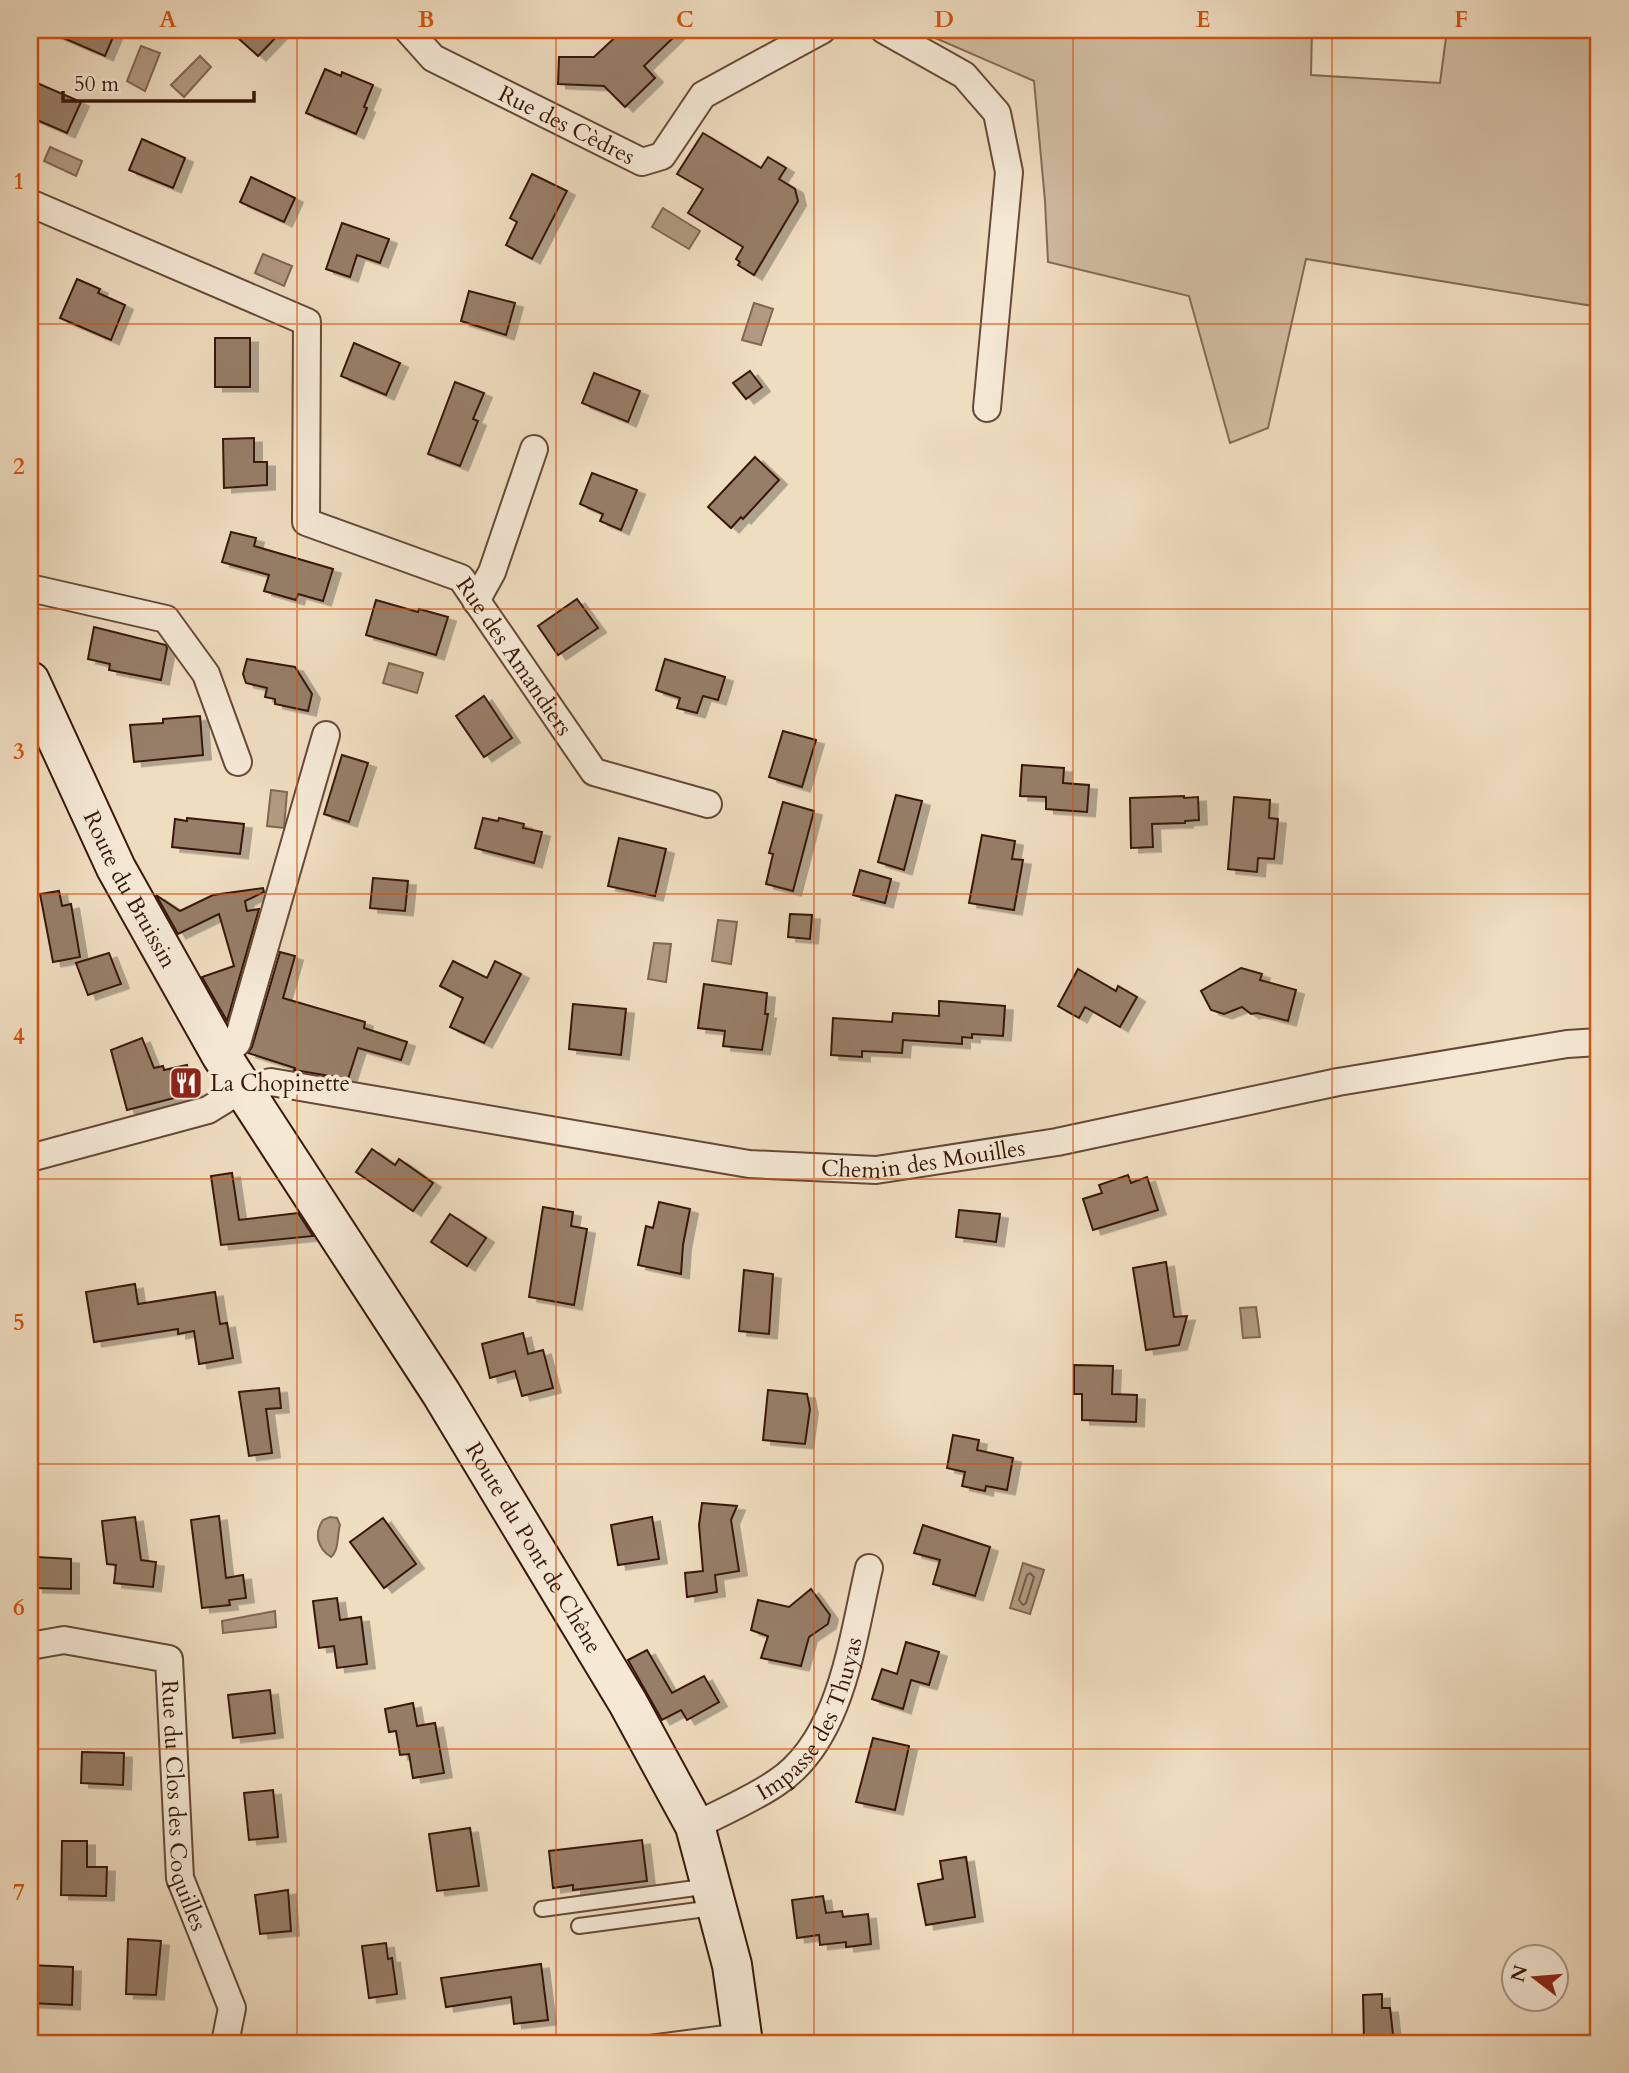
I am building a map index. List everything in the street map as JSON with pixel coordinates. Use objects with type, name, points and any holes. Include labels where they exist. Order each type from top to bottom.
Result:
[{"type":"street","name":"Rue des Cèdres","points":[[408,30],[432,58],[642,162],[662,156],[703,95],[822,30]]},
{"type":"street","points":[[884,30],[964,75],[997,113],[1009,172],[987,408]]},
{"type":"street","name":"Rue des Amandiers","points":[[30,203],[307,322],[306,522],[461,578],[594,772],[708,804]]},
{"type":"street","points":[[476,601],[492,572],[534,449]]},
{"type":"street","points":[[30,588],[166,619],[206,674],[238,762]]},
{"type":"street","name":"Route du Bruissin","points":[[30,681],[116,868],[242,1089]]},
{"type":"street","points":[[221,1055],[237,1043],[326,735]]},
{"type":"street","name":"Chemin des Mouilles","points":[[242,1089],[271,1082],[748,1164],[876,1170],[1057,1142],[1338,1082],[1567,1044],[1599,1042]]},
{"type":"street","points":[[30,1158],[208,1110],[242,1089]]},
{"type":"street","name":"Route du Pont de Chêne","points":[[242,1089],[441,1394],[628,1703],[695,1826],[732,1965],[742,2037]]},
{"type":"street","name":"Impasse des Thuyas","points":[[695,1826],[777,1783],[813,1749],[835,1706],[869,1568]]},
{"type":"street","name":"Rue du Clos des Coquilles","points":[[30,1646],[64,1640],[169,1659],[180,1878],[232,2008],[225,2043]]},
{"type":"lane","points":[[542,1909],[714,1896]]},
{"type":"lane","points":[[579,1926],[714,1896]]},
{"type":"lane","points":[[649,2043],[742,2037]]},
{"type":"shaded area","points":[[917,30],[1312,30],[1311,75],[1440,83],[1447,30],[1599,30],[1599,307],[1306,259],[1268,428],[1230,443],[1189,296],[1048,262],[1034,81]]},
{"type":"water","points":[[141,46],[160,53],[145,91],[127,81]]},
{"type":"water","points":[[200,56],[211,67],[184,97],[171,85]]},
{"type":"water","points":[[50,147],[82,161],[76,176],[44,161]]},
{"type":"water","points":[[663,208],[700,231],[689,249],[652,227]]},
{"type":"water","points":[[263,254],[292,266],[284,286],[255,273]]},
{"type":"water","points":[[754,303],[773,309],[761,345],[742,340]]},
{"type":"water","points":[[389,663],[423,673],[417,693],[383,683]]},
{"type":"water","points":[[271,790],[287,792],[284,828],[267,826]]},
{"type":"water","points":[[718,920],[737,922],[731,964],[712,961]]},
{"type":"water","points":[[654,943],[671,944],[666,982],[648,979]]},
{"type":"water","points":[[1256,1307],[1260,1337],[1243,1338],[1240,1308]]},
{"type":"water","points":[[330,1517],[337,1518],[340,1525],[337,1547],[331,1557],[318,1540],[320,1525]]},
{"type":"water","points":[[1023,1563],[1044,1570],[1030,1614],[1010,1608]]},
{"type":"water","points":[[275,1611],[276,1627],[223,1633],[222,1621]]},
{"type":"building","points":[[45,30],[116,30],[105,56]]},
{"type":"building","points":[[229,30],[283,30],[258,56]]},
{"type":"building","points":[[623,30],[681,30],[644,66],[655,78],[625,107],[604,86],[558,84],[559,57],[594,57]]},
{"type":"building","points":[[325,69],[341,76],[342,72],[373,85],[356,134],[306,113]]},
{"type":"building","points":[[37,83],[81,102],[67,133],[30,117],[30,101]]},
{"type":"building","points":[[703,133],[761,168],[768,157],[786,168],[779,179],[795,189],[798,201],[754,275],[738,265],[740,262],[736,259],[743,247],[688,213],[703,189],[677,174]]},
{"type":"building","points":[[142,139],[185,158],[173,188],[129,170]]},
{"type":"building","points":[[532,174],[567,191],[532,259],[506,245],[517,222],[510,218]]},
{"type":"building","points":[[251,177],[295,198],[284,222],[240,202]]},
{"type":"building","points":[[342,223],[389,239],[380,263],[357,255],[350,277],[326,269]]},
{"type":"building","points":[[77,279],[100,289],[98,293],[125,305],[111,340],[60,318]]},
{"type":"building","points":[[469,291],[515,303],[506,335],[461,321]]},
{"type":"building","points":[[215,338],[250,338],[250,387],[215,387]]},
{"type":"building","points":[[354,343],[400,363],[386,395],[341,376]]},
{"type":"building","points":[[750,371],[762,387],[746,399],[733,383]]},
{"type":"building","points":[[594,373],[640,391],[628,422],[582,403]]},
{"type":"building","points":[[455,382],[484,393],[473,419],[478,421],[460,466],[428,454]]},
{"type":"building","points":[[254,438],[254,462],[267,462],[267,485],[224,488],[223,439]]},
{"type":"building","points":[[755,457],[779,480],[743,519],[741,517],[731,528],[708,507]]},
{"type":"building","points":[[592,473],[637,490],[621,530],[600,521],[603,514],[580,504]]},
{"type":"building","points":[[231,532],[256,538],[254,546],[333,569],[323,601],[298,594],[296,600],[264,591],[269,575],[222,562]]},
{"type":"building","points":[[577,599],[598,628],[558,655],[538,626]]},
{"type":"building","points":[[376,600],[448,617],[436,655],[366,635]]},
{"type":"building","points":[[94,627],[166,645],[161,680],[109,670],[110,664],[88,659]]},
{"type":"building","points":[[247,659],[295,667],[312,694],[308,711],[275,704],[275,699],[265,697],[267,688],[246,683],[243,674]]},
{"type":"building","points":[[665,659],[725,677],[718,700],[703,696],[697,713],[677,708],[680,698],[656,690]]},
{"type":"building","points":[[484,696],[512,738],[484,757],[456,716]]},
{"type":"building","points":[[200,716],[203,755],[134,762],[130,725],[163,723],[163,719]]},
{"type":"building","points":[[783,731],[816,740],[802,787],[769,777]]},
{"type":"building","points":[[342,755],[368,763],[349,822],[324,814]]},
{"type":"building","points":[[1022,765],[1064,768],[1063,783],[1089,785],[1087,812],[1046,809],[1046,797],[1020,796]]},
{"type":"building","points":[[896,795],[922,801],[904,870],[878,862]]},
{"type":"building","points":[[1198,797],[1199,820],[1152,824],[1153,847],[1131,848],[1130,798]]},
{"type":"building","points":[[1234,797],[1270,800],[1269,818],[1278,819],[1274,859],[1258,858],[1257,872],[1228,869]]},
{"type":"building","points":[[783,802],[814,811],[793,891],[766,884],[773,854],[769,853]]},
{"type":"building","points":[[187,818],[244,824],[240,854],[172,847],[175,819],[187,821]]},
{"type":"building","points":[[483,818],[498,821],[499,818],[542,832],[534,863],[475,848]]},
{"type":"building","points":[[982,835],[1015,841],[1012,859],[1023,860],[1014,910],[969,903]]},
{"type":"building","points":[[619,838],[666,849],[655,896],[608,886]]},
{"type":"building","points":[[860,870],[891,879],[885,903],[853,895]]},
{"type":"building","points":[[373,878],[408,881],[405,911],[370,908]]},
{"type":"building","points":[[263,888],[264,892],[245,901],[247,911],[259,909],[227,1021],[202,977],[234,966],[219,914],[178,934],[156,895],[180,911],[213,895]]},
{"type":"building","points":[[59,891],[62,906],[71,904],[80,957],[53,962],[40,894]]},
{"type":"building","points":[[790,914],[812,915],[810,939],[788,937]]},
{"type":"building","points":[[280,952],[295,956],[283,998],[365,1022],[364,1028],[407,1042],[401,1060],[358,1048],[348,1079],[294,1070],[295,1068],[248,1053]]},
{"type":"building","points":[[109,953],[121,984],[88,995],[76,963]]},
{"type":"building","points":[[453,961],[487,978],[495,961],[521,974],[484,1043],[450,1027],[463,998],[440,986]]},
{"type":"building","points":[[1241,968],[1262,974],[1260,980],[1296,990],[1288,1021],[1251,1014],[1242,1007],[1224,1014],[1211,1010],[1201,991]]},
{"type":"building","points":[[1078,969],[1116,991],[1118,986],[1137,997],[1120,1027],[1085,1007],[1079,1018],[1058,1006]]},
{"type":"building","points":[[704,984],[767,993],[765,1014],[768,1014],[762,1050],[723,1046],[725,1031],[698,1028]]},
{"type":"building","points":[[939,1001],[1005,1006],[1003,1036],[972,1034],[972,1038],[962,1037],[962,1044],[903,1040],[902,1053],[862,1051],[862,1057],[831,1055],[833,1018],[892,1022],[893,1013],[939,1016]]},
{"type":"building","points":[[573,1004],[626,1009],[621,1055],[569,1049]]},
{"type":"building","points":[[142,1038],[154,1068],[163,1066],[164,1070],[187,1065],[194,1093],[127,1110],[111,1050]]},
{"type":"building","points":[[372,1149],[395,1165],[399,1159],[433,1183],[413,1211],[356,1172]]},
{"type":"building","points":[[232,1173],[239,1220],[298,1213],[313,1236],[221,1245],[211,1176]]},
{"type":"building","points":[[1128,1175],[1131,1183],[1147,1177],[1158,1210],[1093,1230],[1083,1199],[1102,1193],[1099,1185]]},
{"type":"building","points":[[659,1202],[690,1209],[681,1274],[638,1265],[646,1226],[653,1228]]},
{"type":"building","points":[[543,1207],[573,1212],[571,1226],[587,1229],[574,1305],[529,1297]]},
{"type":"building","points":[[959,1210],[1000,1214],[996,1242],[956,1237]]},
{"type":"building","points":[[450,1214],[486,1238],[467,1266],[431,1242]]},
{"type":"building","points":[[1166,1262],[1174,1317],[1187,1316],[1179,1345],[1146,1350],[1133,1268]]},
{"type":"building","points":[[744,1270],[773,1274],[769,1334],[739,1331]]},
{"type":"building","points":[[135,1284],[138,1304],[215,1292],[220,1324],[227,1323],[233,1358],[199,1364],[194,1331],[178,1334],[178,1329],[94,1342],[86,1292]]},
{"type":"building","points":[[523,1333],[528,1354],[543,1350],[553,1388],[522,1396],[515,1371],[490,1378],[482,1344]]},
{"type":"building","points":[[1074,1365],[1113,1366],[1112,1394],[1137,1395],[1136,1422],[1082,1420],[1082,1394],[1074,1394]]},
{"type":"building","points":[[279,1388],[281,1408],[266,1409],[272,1453],[249,1456],[239,1392]]},
{"type":"building","points":[[768,1390],[807,1394],[810,1409],[805,1444],[763,1440]]},
{"type":"building","points":[[953,1435],[979,1440],[977,1450],[1013,1458],[1007,1490],[986,1486],[985,1491],[962,1486],[965,1472],[947,1468]]},
{"type":"building","points":[[702,1503],[737,1506],[731,1520],[739,1571],[715,1575],[717,1592],[687,1597],[685,1573],[703,1571],[699,1525]]},
{"type":"building","points":[[219,1516],[226,1578],[243,1575],[246,1598],[229,1600],[230,1605],[202,1608],[191,1520]]},
{"type":"building","points":[[135,1517],[141,1560],[156,1562],[153,1587],[114,1583],[116,1565],[107,1564],[102,1521]]},
{"type":"building","points":[[652,1517],[659,1559],[618,1565],[611,1525]]},
{"type":"building","points":[[383,1518],[416,1564],[384,1588],[350,1542]]},
{"type":"building","points":[[923,1525],[990,1547],[975,1596],[933,1584],[940,1560],[914,1553]]},
{"type":"building","points":[[36,1557],[71,1559],[71,1589],[35,1588]]},
{"type":"building","points":[[811,1589],[830,1615],[828,1624],[809,1637],[801,1666],[761,1658],[768,1636],[751,1630],[758,1600],[789,1607]]},
{"type":"building","points":[[337,1598],[340,1620],[361,1617],[367,1664],[337,1668],[334,1646],[319,1648],[313,1601]]},
{"type":"building","points":[[906,1642],[939,1652],[929,1685],[911,1680],[903,1709],[872,1699],[882,1669],[897,1674]]},
{"type":"building","points":[[647,1650],[672,1693],[704,1676],[719,1702],[687,1720],[681,1710],[662,1720],[628,1660]]},
{"type":"building","points":[[270,1690],[275,1733],[233,1738],[228,1695]]},
{"type":"building","points":[[413,1703],[417,1726],[435,1723],[444,1773],[413,1778],[409,1754],[400,1755],[396,1731],[389,1732],[385,1709]]},
{"type":"building","points":[[873,1738],[909,1746],[895,1810],[856,1802]]},
{"type":"building","points":[[82,1752],[124,1753],[123,1785],[81,1783]]},
{"type":"building","points":[[273,1790],[278,1837],[249,1840],[244,1793]]},
{"type":"building","points":[[470,1828],[479,1886],[437,1891],[429,1834]]},
{"type":"building","points":[[642,1840],[647,1881],[573,1890],[573,1885],[553,1888],[549,1851]]},
{"type":"building","points":[[62,1841],[87,1841],[87,1867],[107,1867],[106,1896],[61,1895]]},
{"type":"building","points":[[966,1857],[975,1917],[926,1925],[918,1884],[943,1879],[940,1861]]},
{"type":"building","points":[[288,1890],[291,1931],[260,1934],[255,1895]]},
{"type":"building","points":[[823,1896],[826,1913],[842,1911],[843,1917],[868,1914],[871,1944],[846,1947],[846,1942],[820,1945],[819,1935],[797,1938],[792,1900]]},
{"type":"building","points":[[128,1939],[161,1941],[156,1995],[126,1994]]},
{"type":"building","points":[[386,1943],[388,1959],[392,1958],[397,1994],[369,1998],[362,1946]]},
{"type":"building","points":[[541,1964],[548,2020],[514,2024],[511,1997],[446,2007],[441,1978]]},
{"type":"building","points":[[30,1965],[73,1967],[72,2005],[30,2003]]},
{"type":"building","points":[[1382,1994],[1382,2008],[1390,2008],[1394,2043],[1364,2043],[1363,1995]]},
{"type":"place","name":"La Chopinette","points":[[186,1083]]}]
